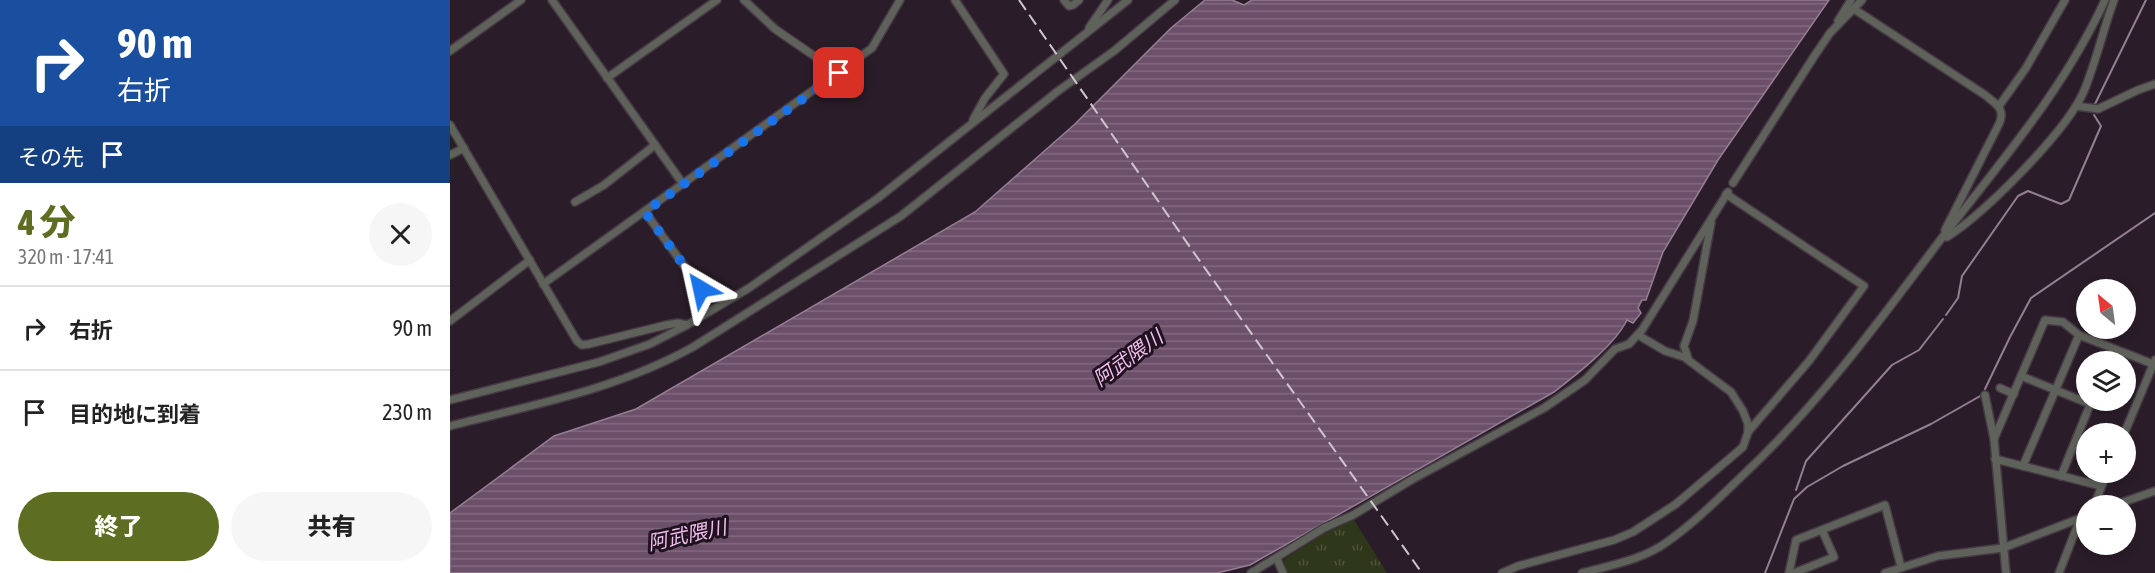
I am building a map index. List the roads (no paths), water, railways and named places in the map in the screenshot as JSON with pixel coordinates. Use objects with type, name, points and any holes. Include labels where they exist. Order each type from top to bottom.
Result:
[{"type":"street","points":[[450,51],[521,0]]},
{"type":"street","points":[[552,0],[683,184]]},
{"type":"street","points":[[607,78],[717,0]]},
{"type":"street","points":[[744,0],[775,29],[839,73]]},
{"type":"street","points":[[543,284],[872,48],[900,0]]},
{"type":"street","points":[[955,0],[1004,74],[985,98],[972,123]]},
{"type":"street","points":[[1064,0],[1069,6],[1079,0]]},
{"type":"street","points":[[1086,34],[1108,0]]},
{"type":"street","points":[[450,400],[599,362],[650,345],[687,325],[748,288],[878,198],[1128,0]]},
{"type":"street","points":[[450,426],[636,375],[693,347],[901,216],[1058,91],[1114,51],[1175,0]]},
{"type":"street","points":[[1733,183],[1851,0]]},
{"type":"street","points":[[1830,33],[1862,0]]},
{"type":"street","points":[[1999,106],[2026,68],[2065,0]]},
{"type":"street","points":[[1582,573],[1631,560],[1659,547],[1724,494],[1774,447],[1868,336],[1940,240],[1996,171],[2053,92],[2083,45],[2105,0]]},
{"type":"street","points":[[1940,240],[1968,221],[2005,186],[2043,147],[2076,106],[2093,67],[2114,0]]},
{"type":"street","points":[[1854,9],[1999,106],[2002,114],[1940,240]]},
{"type":"street","points":[[2076,106],[2098,109],[2155,84]]},
{"type":"street","points":[[450,125],[573,334],[582,345],[666,325],[678,323],[687,325]]},
{"type":"street","points":[[575,202],[604,185],[655,145]]},
{"type":"street","points":[[450,155],[465,148]]},
{"type":"street","points":[[1251,573],[1324,528],[1353,515],[1413,479],[1544,408],[1585,380],[1616,349],[1629,344],[1638,335],[1727,193],[1864,286],[1809,361],[1748,432]]},
{"type":"street","points":[[645,212],[701,289]]},
{"type":"street","points":[[1690,362],[1684,346],[1693,321],[1713,218]]},
{"type":"street","points":[[450,321],[530,260]]},
{"type":"street","points":[[1994,439],[2045,320],[2063,322],[2076,333]]},
{"type":"street","points":[[1503,573],[1518,566],[1614,540],[1633,532],[1676,504],[1743,447],[1748,424],[1731,392],[1678,353],[1665,351],[1638,335]]},
{"type":"street","points":[[2023,466],[2077,339]]},
{"type":"street","points":[[2088,339],[2154,362],[2129,423]]},
{"type":"street","points":[[2021,376],[2076,397]]},
{"type":"street","points":[[2147,380],[2155,382]]},
{"type":"street","points":[[2000,388],[2014,394]]},
{"type":"street","points":[[1985,395],[1994,439],[2006,573]]},
{"type":"street","points":[[2061,476],[2087,411]]},
{"type":"street","points":[[1995,459],[2101,486]]},
{"type":"street","points":[[2098,495],[2102,483]]},
{"type":"street","points":[[2136,498],[2155,491]]},
{"type":"street","points":[[1789,573],[1796,540],[1886,506],[1901,567]]},
{"type":"street","points":[[1885,573],[1938,556],[2003,548],[2076,520]]},
{"type":"street","points":[[1794,573],[1834,557],[1822,530]]},
{"type":"street","points":[[2059,573],[2076,533]]},
{"type":"street","points":[[1277,559],[1283,573]]},
{"type":"water","name":"阿武隈川","points":[[1205,0],[1232,0],[1244,5],[1252,0],[1829,0],[1718,160],[1663,252],[1646,300],[1642,300],[1638,308],[1641,313],[1633,323],[1627,320],[1604,349],[1554,392],[1250,565],[1217,573],[450,573],[450,513],[554,436],[636,409],[975,212],[1075,124],[1171,28]]},
{"type":"waterway","points":[[2094,106],[2146,0]]},
{"type":"waterway","points":[[1946,315],[1958,298],[1962,276],[2018,196],[2028,191],[2061,204],[2069,200],[2101,126],[2094,115]]},
{"type":"waterway","points":[[1985,389],[2031,298],[2155,213]]},
{"type":"waterway","points":[[1796,490],[1806,461],[1892,365],[1919,350],[1943,319]]},
{"type":"waterway","points":[[1765,573],[1794,499],[1807,487],[1843,466],[1931,424],[1982,395]]},
{"type":"railway","points":[[1019,0],[1192,250],[1422,573]]}]
